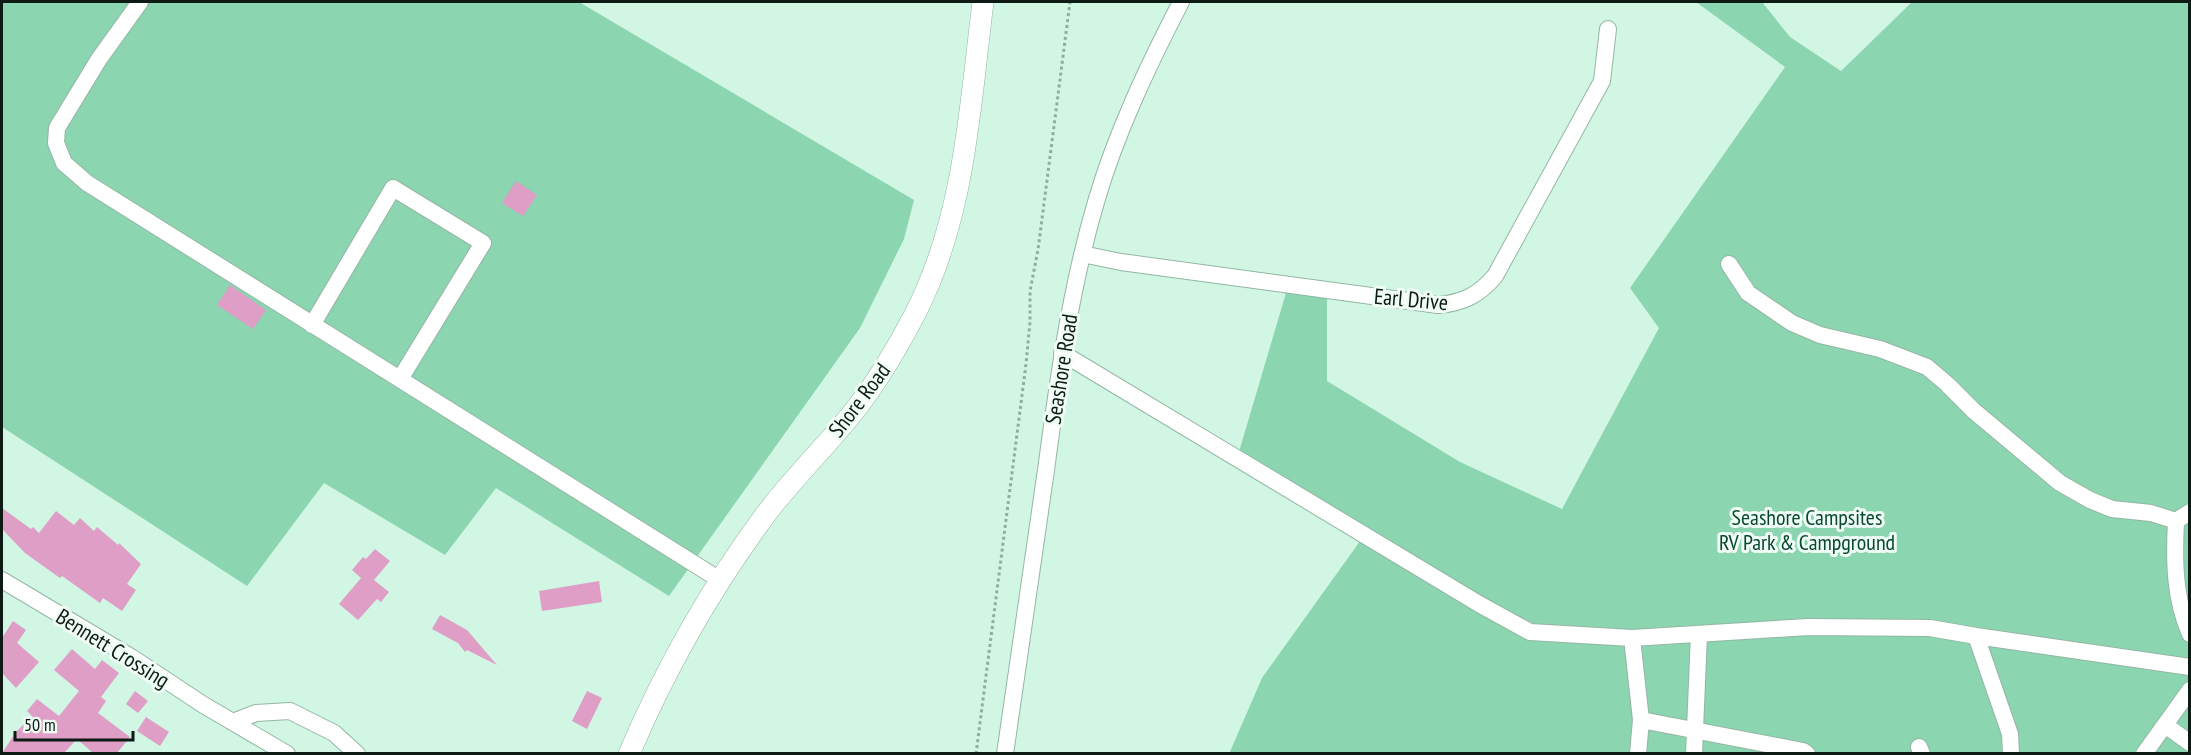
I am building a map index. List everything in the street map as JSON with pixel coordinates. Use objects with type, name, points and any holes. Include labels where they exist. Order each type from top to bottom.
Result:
[{"type":"main road","name":"Shore Road","points":[[629,753],[674,657],[720,580],[770,509],[870,390],[896,351],[918,308],[936,264],[958,191],[983,2]]},
{"type":"street","points":[[140,2],[99,59],[57,128],[56,143],[64,163],[87,183],[720,580]]},
{"type":"street","name":"Seashore Road","points":[[1005,753],[1062,353],[1082,254],[1097,200],[1120,134],[1140,86],[1181,2]]},
{"type":"street","name":"Earl Drive","points":[[1082,254],[1120,262],[1438,305],[1455,304],[1471,298],[1484,289],[1495,276],[1602,81],[1608,29]]},
{"type":"street","points":[[312,325],[393,188],[483,243],[400,379]]},
{"type":"street","points":[[1729,264],[1748,293],[1792,323],[1820,335],[1880,349],[1926,367],[1991,426],[2061,483],[2090,500],[2112,509],[2183,517],[2174,567],[2183,619],[2190,634]]},
{"type":"street","points":[[1062,353],[1479,604],[1530,632],[1632,638],[1808,627],[1930,628],[2190,667]]},
{"type":"street","name":"Bennett Crossing","points":[[2,580],[287,753]]},
{"type":"street","points":[[1694,753],[1699,634]]},
{"type":"street","points":[[1976,636],[2010,734],[2012,753]]},
{"type":"street","points":[[1632,638],[1641,720],[1638,753]]},
{"type":"street","points":[[2144,753],[2190,690]]},
{"type":"street","points":[[233,722],[256,713],[290,711],[334,733],[357,753]]},
{"type":"street","points":[[1641,720],[1807,753]]},
{"type":"street","points":[[2165,725],[2190,743]]},
{"type":"path","points":[[976,753],[1026,364],[1030,291],[1038,250],[1070,2]]},
{"type":"green space","points":[[2,2],[579,2],[914,200],[904,239],[860,328],[669,596],[496,488],[445,555],[324,483],[247,586],[2,427]]},
{"type":"green space","name":"Seashore Campsites RV Park & Campground","points":[[1696,2],[1762,2],[1790,37],[1841,71],[1912,2],[2189,2],[2189,753],[1229,754],[1262,678],[1363,537],[1236,462],[1288,286],[1327,292],[1327,381],[1460,462],[1562,509],[1659,328],[1630,288],[1785,67]]},
{"type":"building","points":[[516,181],[537,195],[523,216],[502,203]]},
{"type":"building","points":[[230,285],[266,310],[253,329],[217,305]]},
{"type":"building","points":[[2,508],[39,533],[56,511],[74,525],[80,518],[94,531],[97,527],[118,545],[119,543],[141,564],[127,584],[136,590],[122,611],[103,598],[100,603],[25,553],[2,529]]},
{"type":"building","points":[[375,549],[390,561],[374,580],[389,592],[381,602],[377,599],[358,620],[339,604],[361,578],[352,570],[363,557],[366,559]]},
{"type":"building","points":[[599,581],[602,602],[542,611],[539,591]]},
{"type":"building","points":[[440,615],[467,630],[497,665],[467,650],[465,652],[458,643],[432,629]]},
{"type":"building","points":[[13,621],[26,630],[17,643],[39,662],[16,688],[2,673],[2,638]]},
{"type":"building","points":[[72,649],[95,669],[102,660],[119,673],[101,697],[106,701],[98,713],[130,737],[117,753],[93,753],[77,739],[64,753],[2,753],[16,732],[32,716],[27,711],[37,699],[59,716],[79,691],[54,670]]},
{"type":"building","points":[[135,691],[148,701],[138,713],[126,704]]},
{"type":"building","points":[[587,691],[602,698],[587,729],[572,721]]},
{"type":"building","points":[[146,717],[169,732],[160,746],[137,731]]}]
